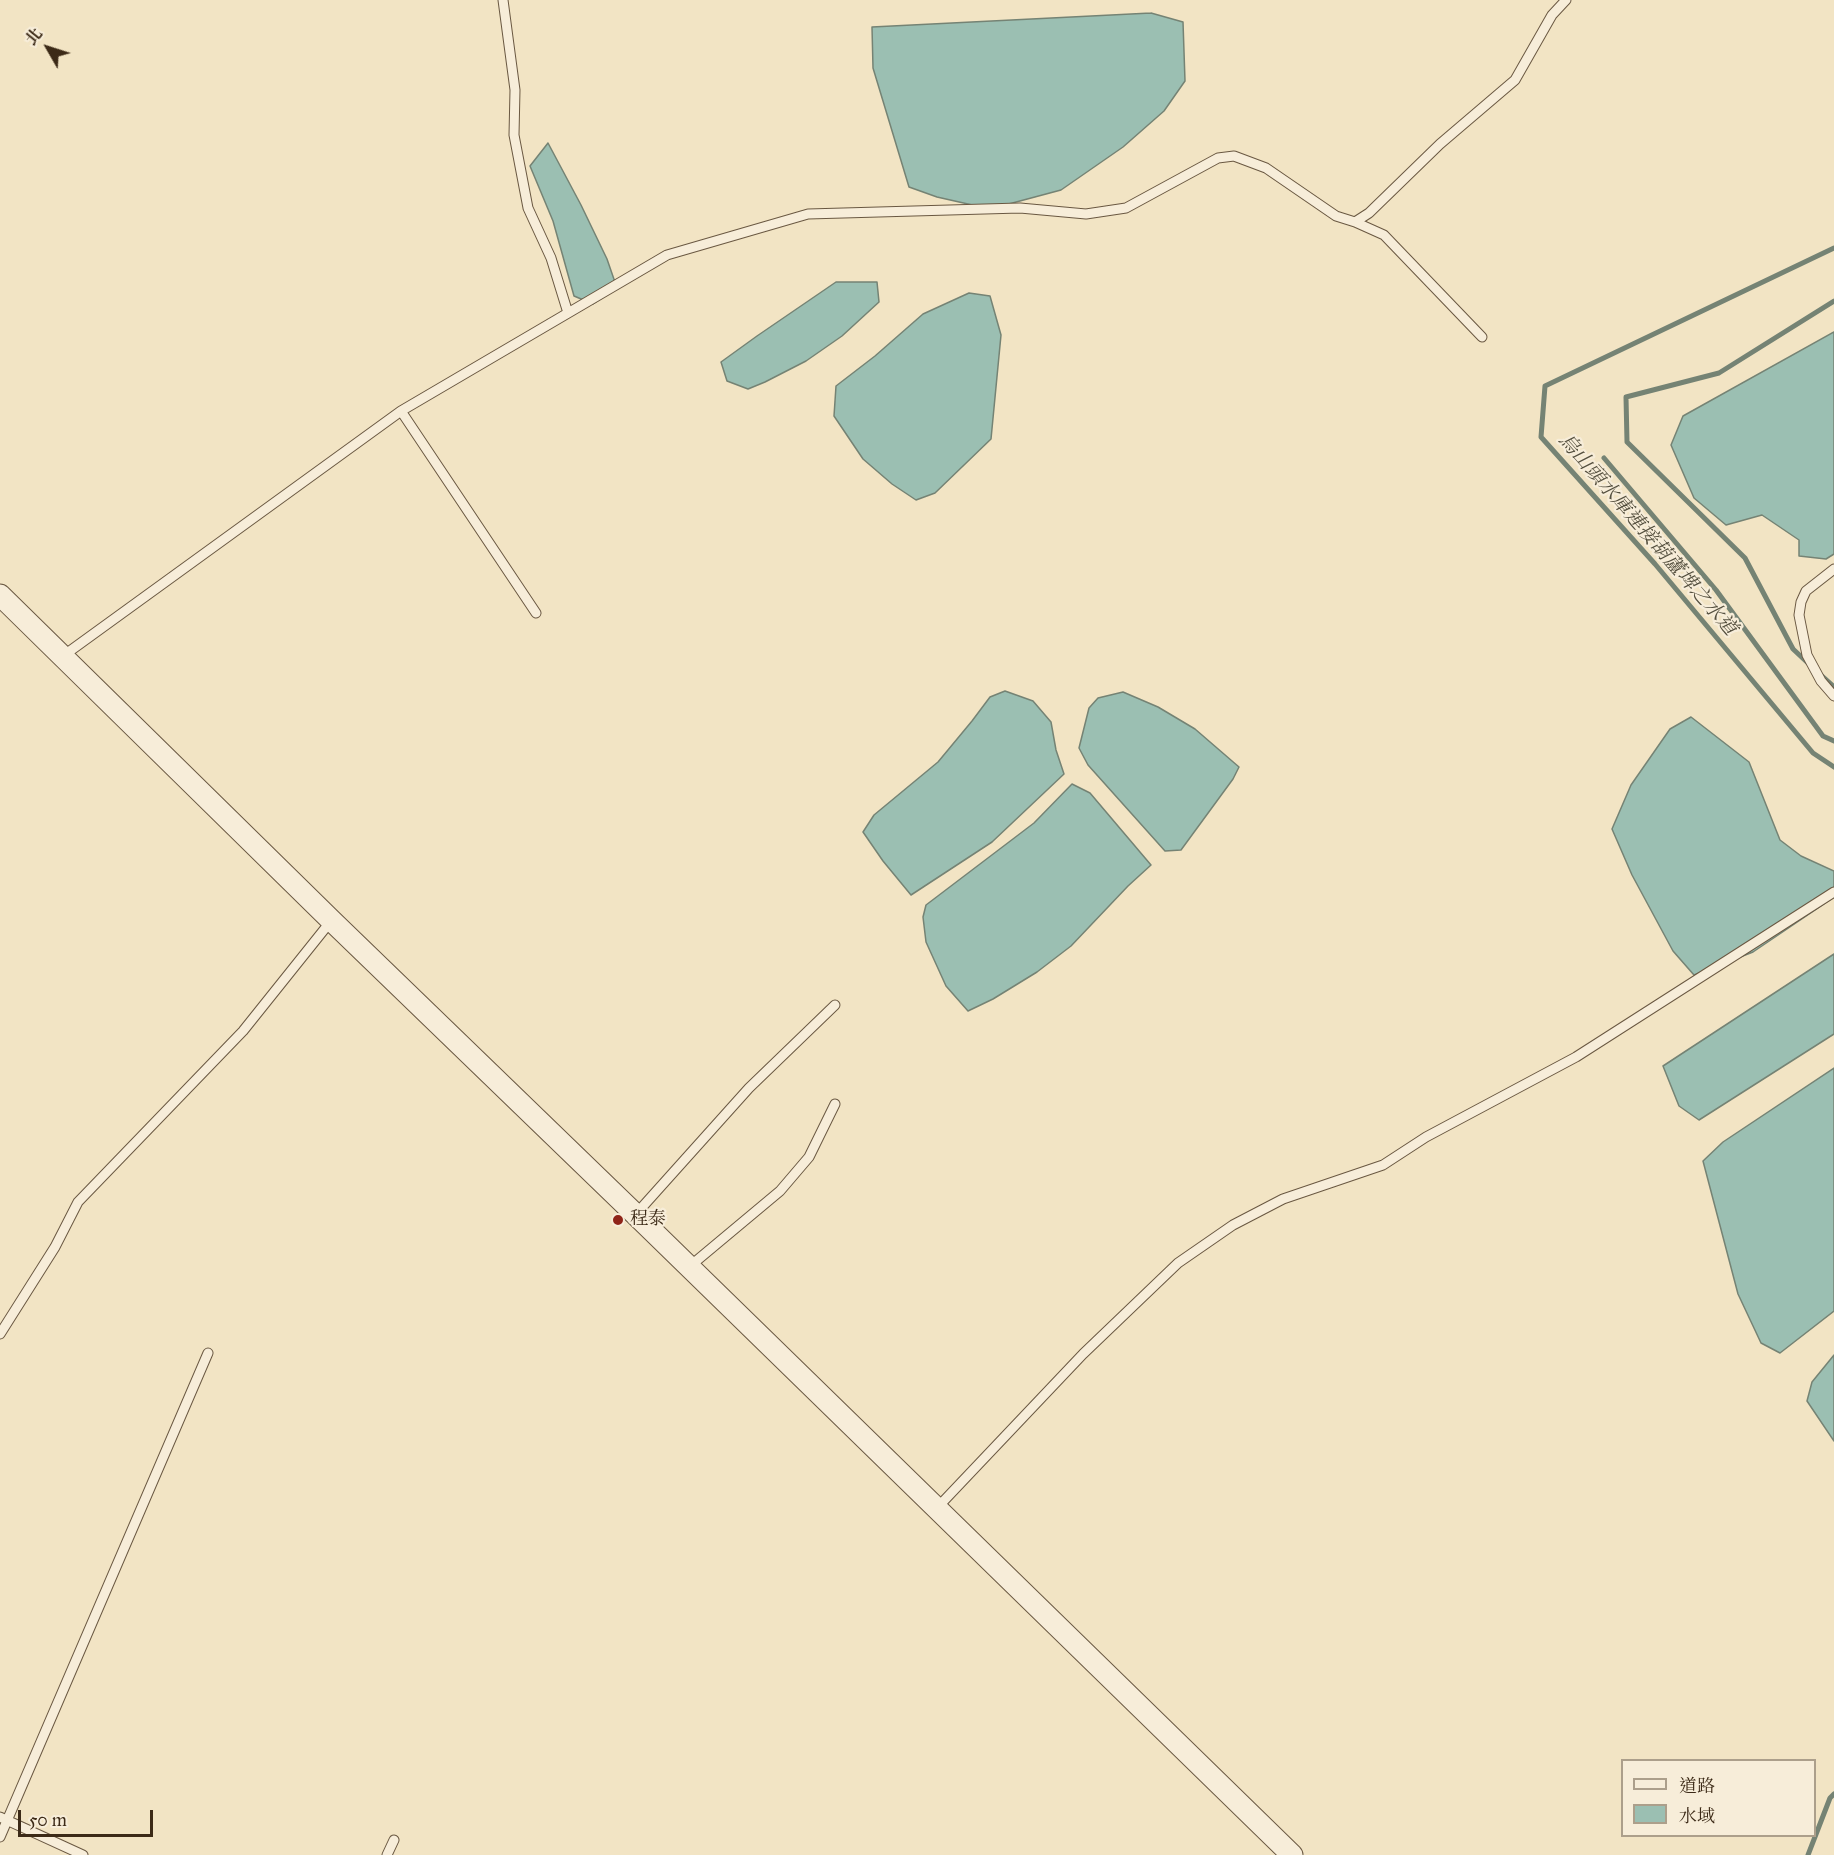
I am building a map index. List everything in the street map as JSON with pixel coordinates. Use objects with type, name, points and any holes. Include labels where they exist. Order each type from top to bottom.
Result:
[{"type":"street","points":[[0,595],[1292,1855]]},
{"type":"lane","points":[[503,0],[515,90],[514,135],[528,207],[551,258],[568,313]]},
{"type":"lane","points":[[1355,222],[1369,213],[1440,144],[1515,80],[1552,15],[1566,0]]},
{"type":"lane","points":[[63,656],[401,411],[668,255],[808,214],[1020,208],[1086,214],[1126,208],[1218,159],[1234,156],[1266,168],[1336,216],[1384,235],[1482,338]]},
{"type":"lane","points":[[401,411],[536,613]]},
{"type":"lane","points":[[1834,569],[1806,591],[1799,615],[1807,655],[1821,681],[1834,696]]},
{"type":"lane","points":[[937,1508],[1083,1354],[1178,1263],[1215,1237],[1283,1199],[1383,1165],[1426,1137],[1576,1057],[1834,892]]},
{"type":"lane","points":[[0,1334],[55,1247],[78,1202],[243,1031],[332,921]]},
{"type":"lane","points":[[635,1214],[749,1088],[835,1005]]},
{"type":"lane","points":[[689,1267],[780,1191],[809,1157],[835,1104]]},
{"type":"lane","points":[[0,1837],[4,1819],[208,1353]]},
{"type":"lane","points":[[4,1819],[83,1855]]},
{"type":"lane","points":[[387,1855],[394,1840]]},
{"type":"water","points":[[1151,13],[1183,22],[1185,81],[1164,111],[1123,147],[1061,190],[990,209],[937,197],[909,187],[873,68],[872,27]]},
{"type":"water","points":[[548,143],[607,259],[617,288],[593,304],[574,296],[553,221],[530,166]]},
{"type":"water","points":[[836,282],[877,282],[879,302],[842,336],[806,361],[748,389],[727,381],[721,362]]},
{"type":"water","points":[[969,293],[990,296],[1001,335],[991,439],[935,493],[916,500],[892,484],[863,459],[834,416],[836,386],[923,314]]},
{"type":"water","points":[[1834,332],[1834,554],[1826,559],[1799,556],[1799,540],[1762,515],[1726,525],[1694,498],[1671,445],[1683,416]]},
{"type":"water","points":[[1005,691],[1033,701],[1051,722],[1056,750],[1064,774],[992,842],[911,895],[863,832],[874,815],[938,762],[990,697]]},
{"type":"water","points":[[1123,692],[1158,707],[1195,729],[1239,767],[1233,779],[1181,850],[1165,851],[1088,765],[1079,748],[1089,708],[1098,698]]},
{"type":"water","points":[[1691,717],[1749,762],[1780,840],[1801,856],[1834,871],[1834,897],[1753,952],[1694,975],[1673,951],[1632,875],[1612,829],[1631,785],[1670,729]]},
{"type":"water","points":[[1072,784],[1090,793],[1151,865],[1071,946],[1037,972],[993,999],[968,1011],[946,986],[926,942],[923,917],[926,905],[1034,823]]},
{"type":"water","points":[[1834,954],[1834,1034],[1699,1120],[1679,1106],[1663,1066]]},
{"type":"water","points":[[1834,1068],[1834,1311],[1780,1353],[1761,1343],[1738,1294],[1703,1161],[1723,1142]]},
{"type":"water","points":[[1834,1355],[1834,1441],[1807,1401],[1812,1382]]},
{"type":"waterway","name":"烏山頭水庫連接葫蘆埤之水道","points":[[1834,248],[1545,386],[1541,437],[1655,564],[1813,753],[1834,767]]},
{"type":"waterway","name":"烏山頭水庫連接葫蘆埤之水道","points":[[1809,664],[1793,649],[1745,558],[1627,442],[1626,397],[1719,373],[1834,301]]},
{"type":"waterway","points":[[1604,458],[1716,590],[1823,736],[1834,741]]},
{"type":"waterway","name":"烏山頭水庫連接葫蘆埤之水道","points":[[1822,676],[1834,687]]},
{"type":"waterway","name":"烏山頭水庫連接葫蘆埤之水道","points":[[1816,1834],[1830,1798],[1834,1794]]},
{"type":"waterway","name":"烏山頭水庫連接葫蘆埤之水道","points":[[1808,1855],[1815,1837]]},
{"type":"place","name":"程泰","points":[[618,1220]]}]
